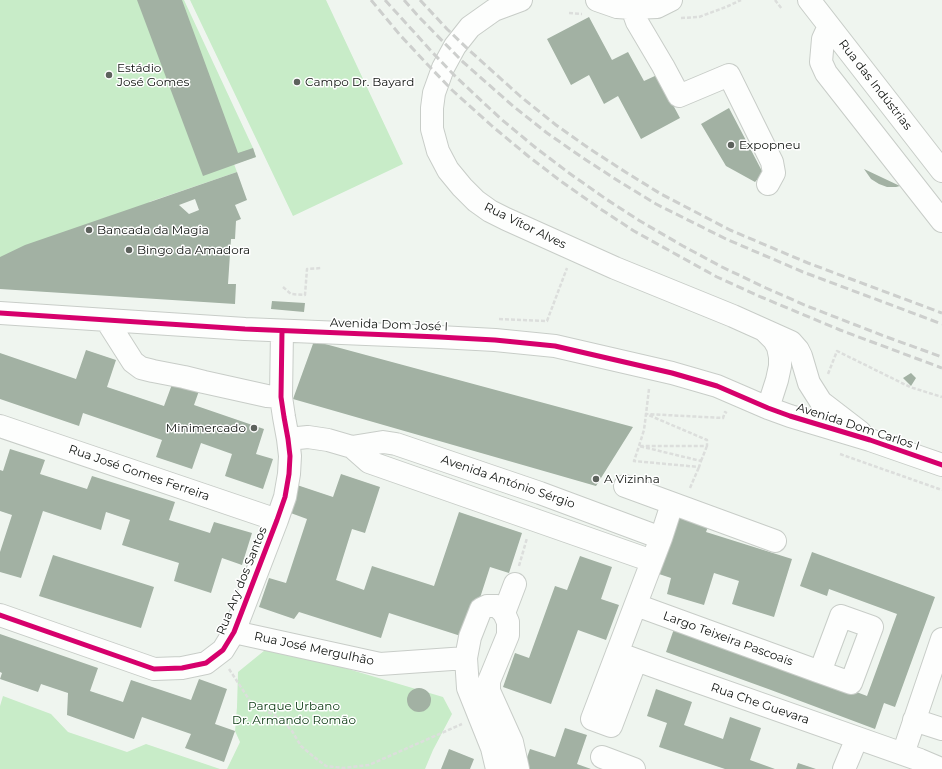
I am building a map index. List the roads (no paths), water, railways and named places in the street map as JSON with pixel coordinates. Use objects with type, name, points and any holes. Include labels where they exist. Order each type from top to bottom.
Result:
[{"type":"street","name":"Rua Vítor Alves","points":[[521,0],[491,5],[470,27],[455,46],[444,68],[434,93],[432,129],[438,151],[448,170],[476,201],[490,211],[615,268],[791,342],[802,356],[809,383],[821,402],[870,440]]},
{"type":"street","points":[[597,0],[618,7],[632,4],[657,7],[671,0]]},
{"type":"street","name":"Rua das Indústrias","points":[[808,0],[942,171]]},
{"type":"street","points":[[632,4],[637,22],[679,96],[729,75],[772,162],[774,173],[768,184]]},
{"type":"street","points":[[829,26],[823,39],[821,62],[826,73],[942,221]]},
{"type":"street","name":"Avenida Dom José I","points":[[0,313],[282,331],[495,340],[555,346],[672,373],[717,386],[768,408]]},
{"type":"street","points":[[107,321],[133,362],[141,368],[267,396],[281,397]]},
{"type":"street","name":"Rua Ary dos Santos","points":[[0,616],[154,669],[182,668],[206,663],[223,650],[234,632],[285,497],[290,456],[281,397],[282,331]]},
{"type":"street","name":"Rua Vítor Alves","points":[[765,331],[774,340],[778,347],[780,357],[777,380],[768,408]]},
{"type":"street","name":"Avenida Dom Carlos I","points":[[768,408],[870,440],[942,465]]},
{"type":"street","name":"Rua José Gomes Ferreira","points":[[0,426],[277,520]]},
{"type":"street","name":"Avenida António Sérgio","points":[[288,438],[308,437],[328,440],[352,447],[369,462],[652,561]]},
{"type":"street","name":"Avenida António Sérgio","points":[[352,447],[383,442],[396,444],[540,493],[661,538]]},
{"type":"street","points":[[625,486],[775,540]]},
{"type":"street","points":[[636,605],[672,504]]},
{"type":"street","points":[[504,613],[515,584]]},
{"type":"street","name":"Rua Che Guevara","points":[[636,605],[627,656],[920,760],[941,769]]},
{"type":"street","name":"Largo Teixeira Pascoais","points":[[636,605],[820,672]]},
{"type":"street","points":[[497,769],[492,748],[468,688],[466,658],[470,637],[481,609],[487,606],[497,606],[504,613],[508,622],[508,635],[489,681],[489,691],[512,742],[518,769]]},
{"type":"street","name":"Rua José Mergulhão","points":[[234,632],[380,664],[466,658]]},
{"type":"street","points":[[903,754],[942,639]]},
{"type":"street","points":[[914,720],[942,729]]},
{"type":"street","points":[[844,769],[857,738]]},
{"type":"street","points":[[602,757],[634,769]]},
{"type":"railway","points":[[371,0],[400,35],[427,64],[452,90],[492,126],[562,182],[634,231],[717,277],[761,297],[840,330],[942,368]]},
{"type":"railway","points":[[385,0],[456,77],[501,119],[569,173],[640,221],[722,267],[766,288],[807,306],[942,357]]},
{"type":"railway","points":[[404,0],[463,62],[513,106],[547,133],[583,158],[656,204],[726,239],[803,272],[942,324]]},
{"type":"railway","points":[[420,0],[470,51],[520,96],[556,125],[590,149],[661,194],[730,230],[808,263],[942,313]]},
{"type":"place","name":"Estádio José Gomes","points":[[109,75]]},
{"type":"place","name":"Campo Dr. Bayard","points":[[297,82]]},
{"type":"place","name":"Expopneu","points":[[731,145]]},
{"type":"place","name":"Bancada da Magia","points":[[89,230]]},
{"type":"place","name":"Bingo da Amadora","points":[[129,250]]},
{"type":"place","name":"Minimercado","points":[[254,428]]},
{"type":"place","name":"A Vizinha","points":[[596,479]]},
{"type":"park label","name":"Parque Urbano Dr. Armando Romão","points":[[294,713]]}]
